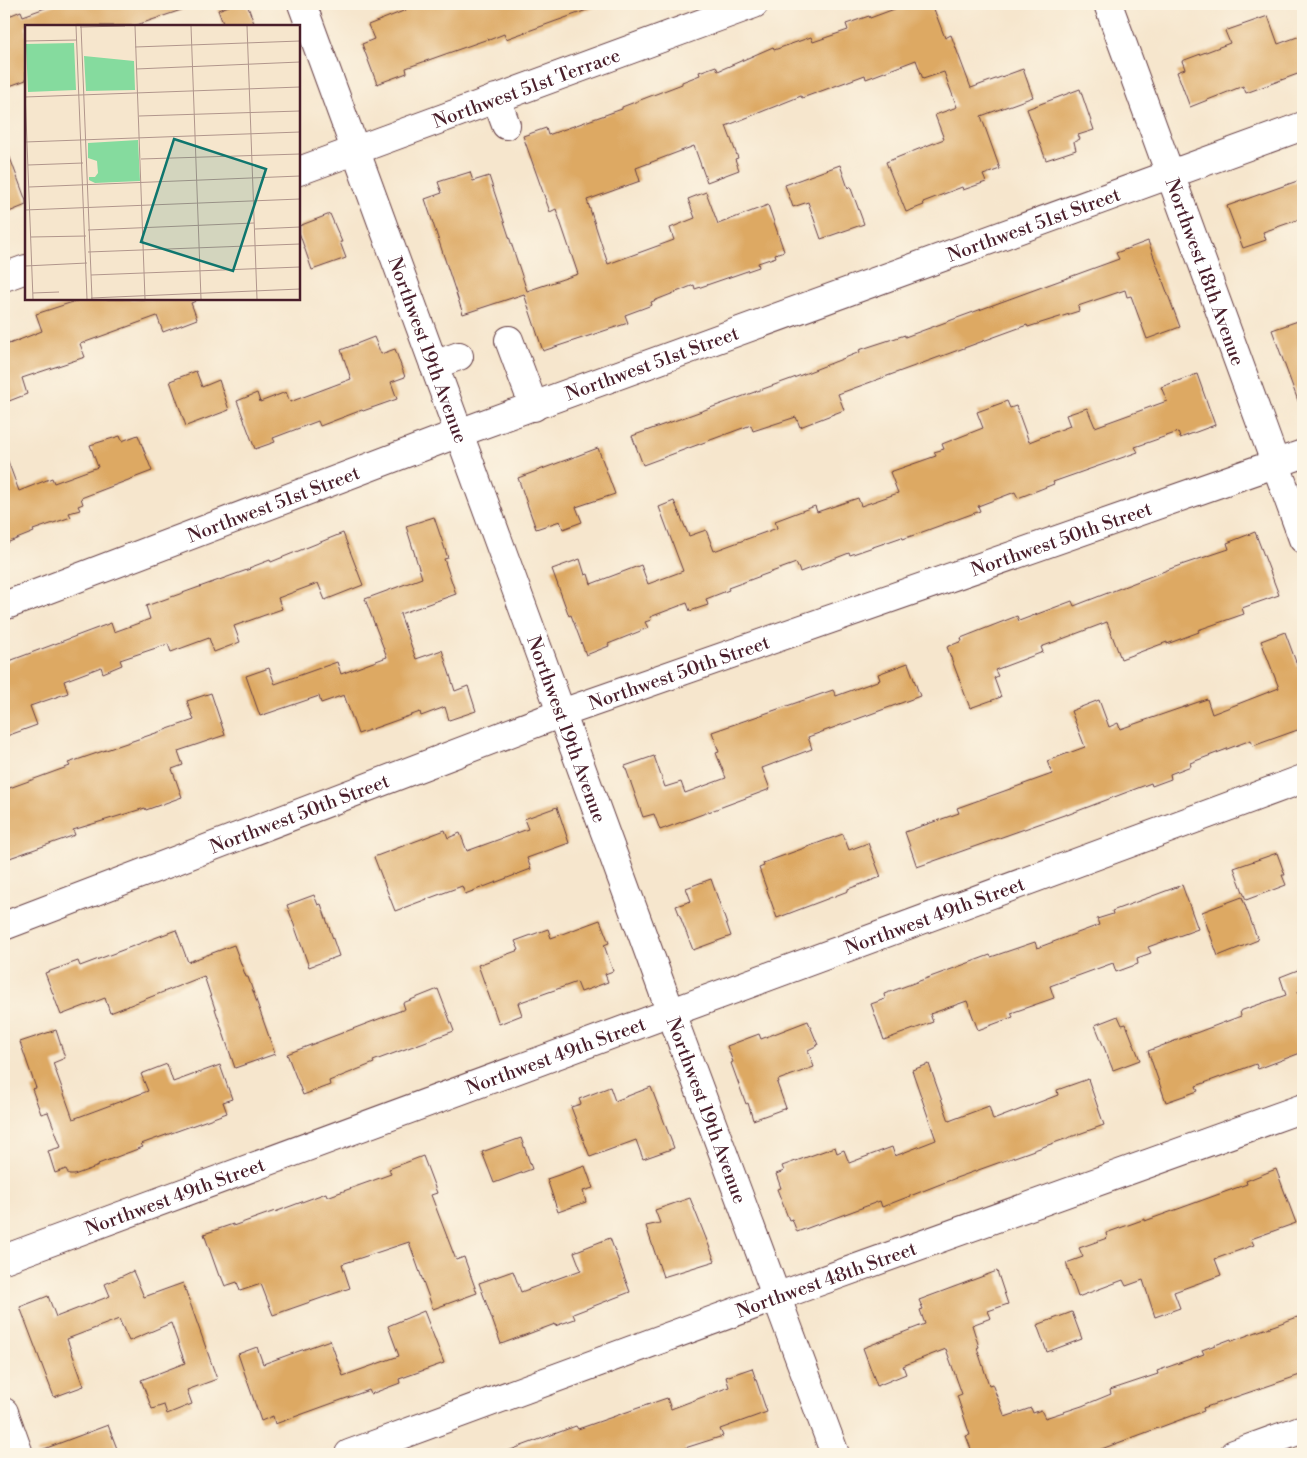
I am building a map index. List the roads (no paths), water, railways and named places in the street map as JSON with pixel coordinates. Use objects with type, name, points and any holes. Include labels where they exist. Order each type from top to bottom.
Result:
[{"type":"street","name":"Northwest 19th Avenue","points":[[302,4],[356,150],[446,361],[459,433],[835,1454]]},
{"type":"street","name":"Northwest 51st Terrace","points":[[300,170],[754,4]]},
{"type":"street","name":"Northwest 18th Avenue","points":[[1108,4],[1169,176],[1303,539]]},
{"type":"street","points":[[496,98],[506,124]]},
{"type":"street","name":"Northwest 51st Street","points":[[4,606],[459,433],[1303,126]]},
{"type":"street","points":[[4,277],[25,269]]},
{"type":"street","points":[[509,340],[534,407]]},
{"type":"street","name":"Northwest 50th Street","points":[[4,926],[562,712],[1303,454]]},
{"type":"street","name":"Northwest 49th Street","points":[[4,1258],[1303,779]]},
{"type":"street","name":"Northwest 48th Street","points":[[349,1454],[776,1297],[1303,1108]]},
{"type":"street","points":[[4,1412],[19,1454]]},
{"type":"street","points":[[1234,1454],[1303,1429]]}]
